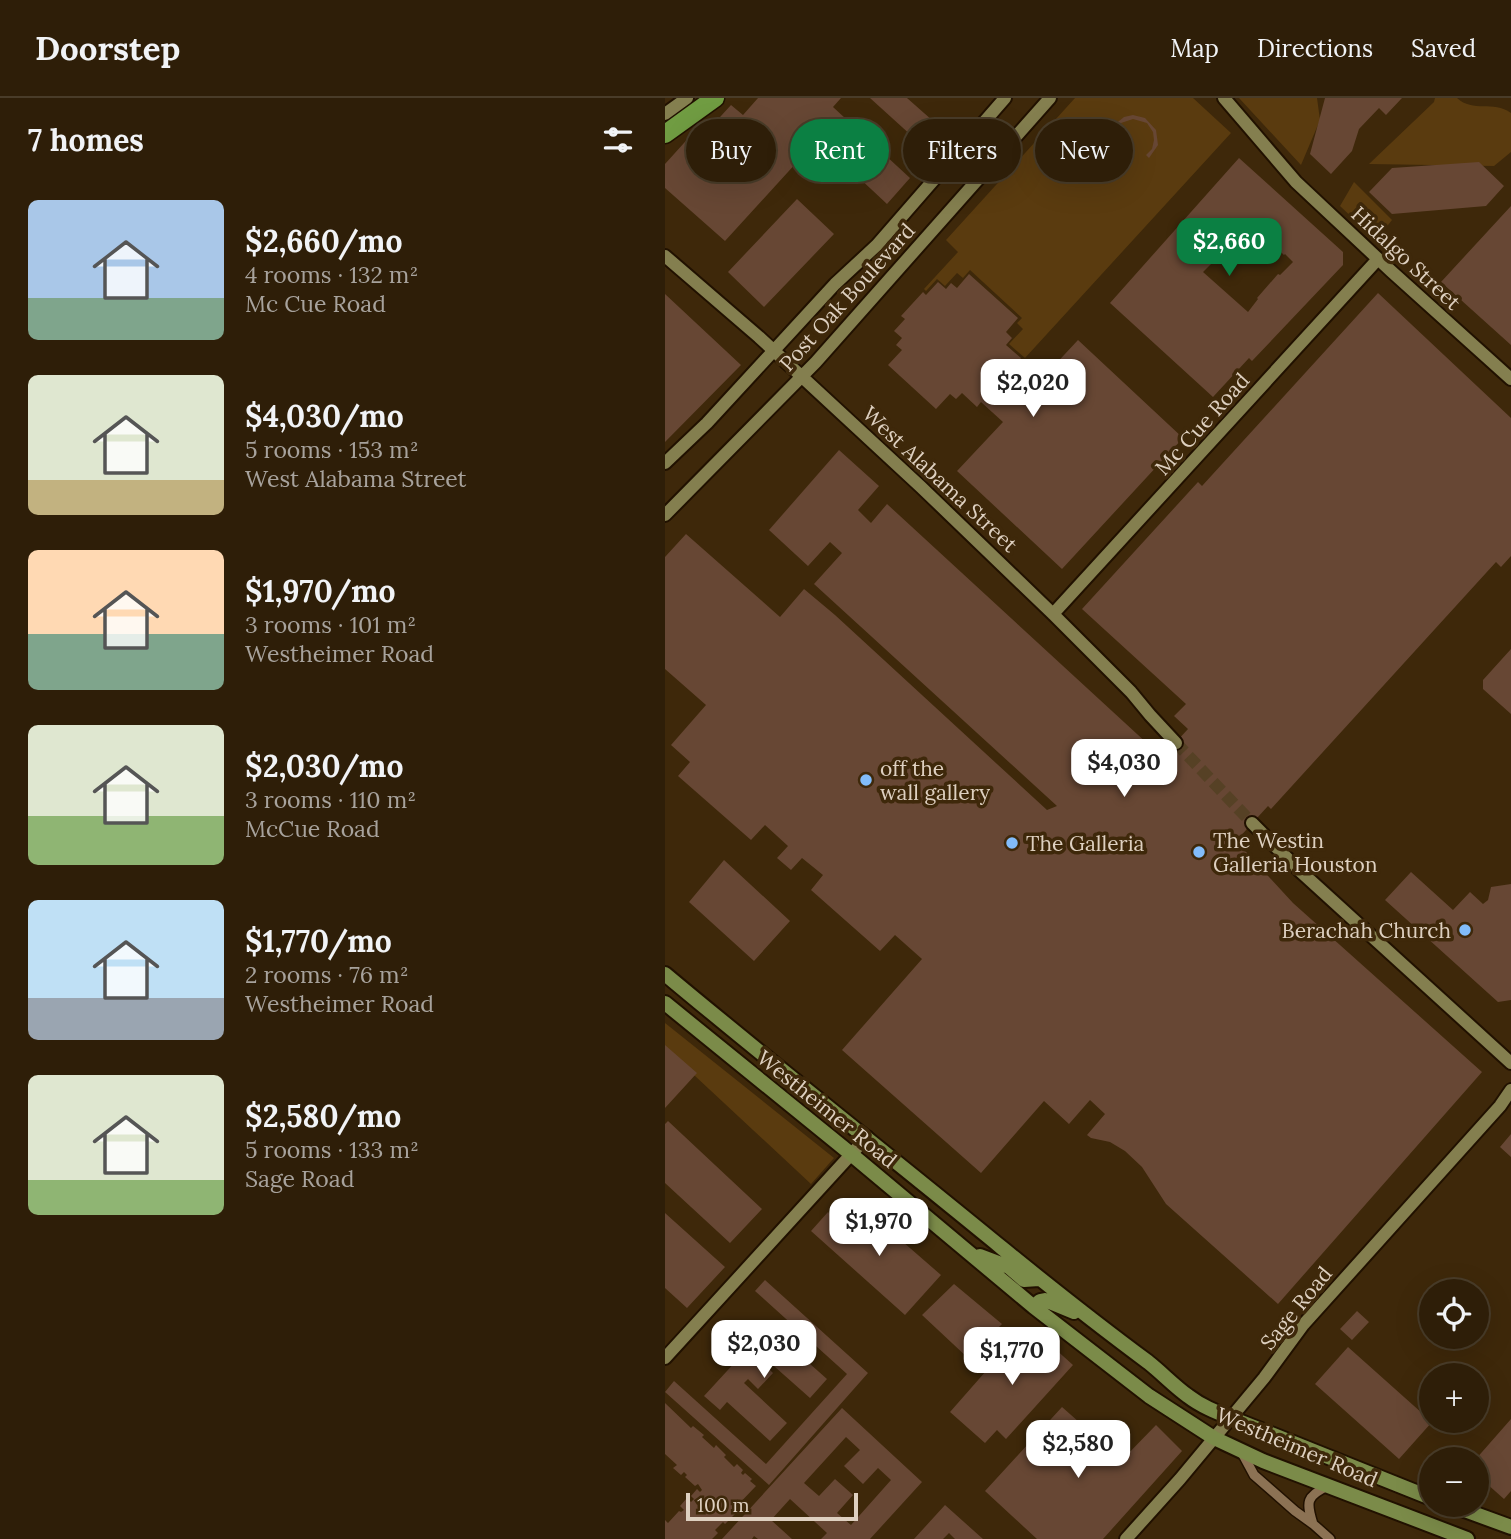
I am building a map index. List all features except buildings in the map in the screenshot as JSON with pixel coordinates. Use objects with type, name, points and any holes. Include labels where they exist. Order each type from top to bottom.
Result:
[{"type":"highway","points":[[665,134],[715,98]]},
{"type":"main road","name":"Westheimer Road","points":[[665,974],[1039,1279],[1189,1397],[1231,1418],[1419,1493]]},
{"type":"main road","name":"Westheimer Road","points":[[665,1003],[1034,1307],[1149,1396],[1214,1438],[1263,1461],[1467,1539]]},
{"type":"main road","points":[[688,1022],[731,1040],[743,1048],[755,1049]]},
{"type":"main road","points":[[969,1252],[1009,1267],[1024,1280],[1039,1279]]},
{"type":"main road","points":[[1034,1307],[1039,1301],[1045,1300],[1088,1318]]},
{"type":"main road","points":[[1484,1517],[1511,1527]]},
{"type":"street","points":[[665,114],[687,98]]},
{"type":"street","name":"Post Oak Boulevard","points":[[987,119],[1005,98]]},
{"type":"street","name":"Post Oak Boulevard","points":[[1021,131],[1050,98]]},
{"type":"street","name":"Hidalgo Street","points":[[1224,98],[1296,182],[1511,379]]},
{"type":"street","name":"Post Oak Boulevard","points":[[665,463],[707,423],[835,284],[884,237],[932,182]]},
{"type":"street","name":"Post Oak Boulevard","points":[[665,515],[802,376],[976,182]]},
{"type":"street","name":"West Alabama Street","points":[[665,256],[802,376],[917,483],[1131,692],[1176,743]]},
{"type":"street","name":"Mc Cue Road","points":[[1053,614],[1378,259]]},
{"type":"street","points":[[1252,823],[1300,871],[1511,1063]]},
{"type":"street","name":"Sage Road","points":[[1126,1539],[1231,1418],[1303,1325],[1506,1102],[1511,1090]]},
{"type":"street","points":[[665,1358],[867,1138]]},
{"type":"street","points":[[1240,1450],[1254,1475],[1330,1539]]},
{"type":"street","points":[[1313,1524],[1309,1500],[1314,1492],[1328,1486]]},
{"type":"shaded area","points":[[1075,98],[1193,98],[1231,133],[1025,358],[1009,344],[1023,329],[1017,323],[1022,318],[970,270],[963,278],[957,273],[945,286],[937,279],[926,291],[924,289],[958,252],[946,240],[999,182],[1021,182],[1021,157],[1035,142],[1035,182],[1133,182],[1133,119],[1056,119]]},
{"type":"shaded area","points":[[1239,98],[1317,98],[1320,120],[1301,165]]},
{"type":"shaded area","points":[[1435,98],[1457,98],[1470,105],[1497,107],[1511,113],[1511,152],[1494,166],[1369,164],[1434,102]]},
{"type":"shaded area","points":[[1354,182],[1392,220],[1376,240],[1340,206]]},
{"type":"shaded area","points":[[665,1023],[834,1158],[811,1184],[665,1048]]},
{"type":"tunnel","points":[[1176,743],[1252,823]]},
{"type":"place","name":"off the wall gallery","points":[[866,780]]},
{"type":"place","name":"The Galleria","points":[[1012,843]]},
{"type":"place","name":"The Westin Galleria Houston","points":[[1199,852]]},
{"type":"place","name":"Berachah Church","points":[[1465,930]]}]
